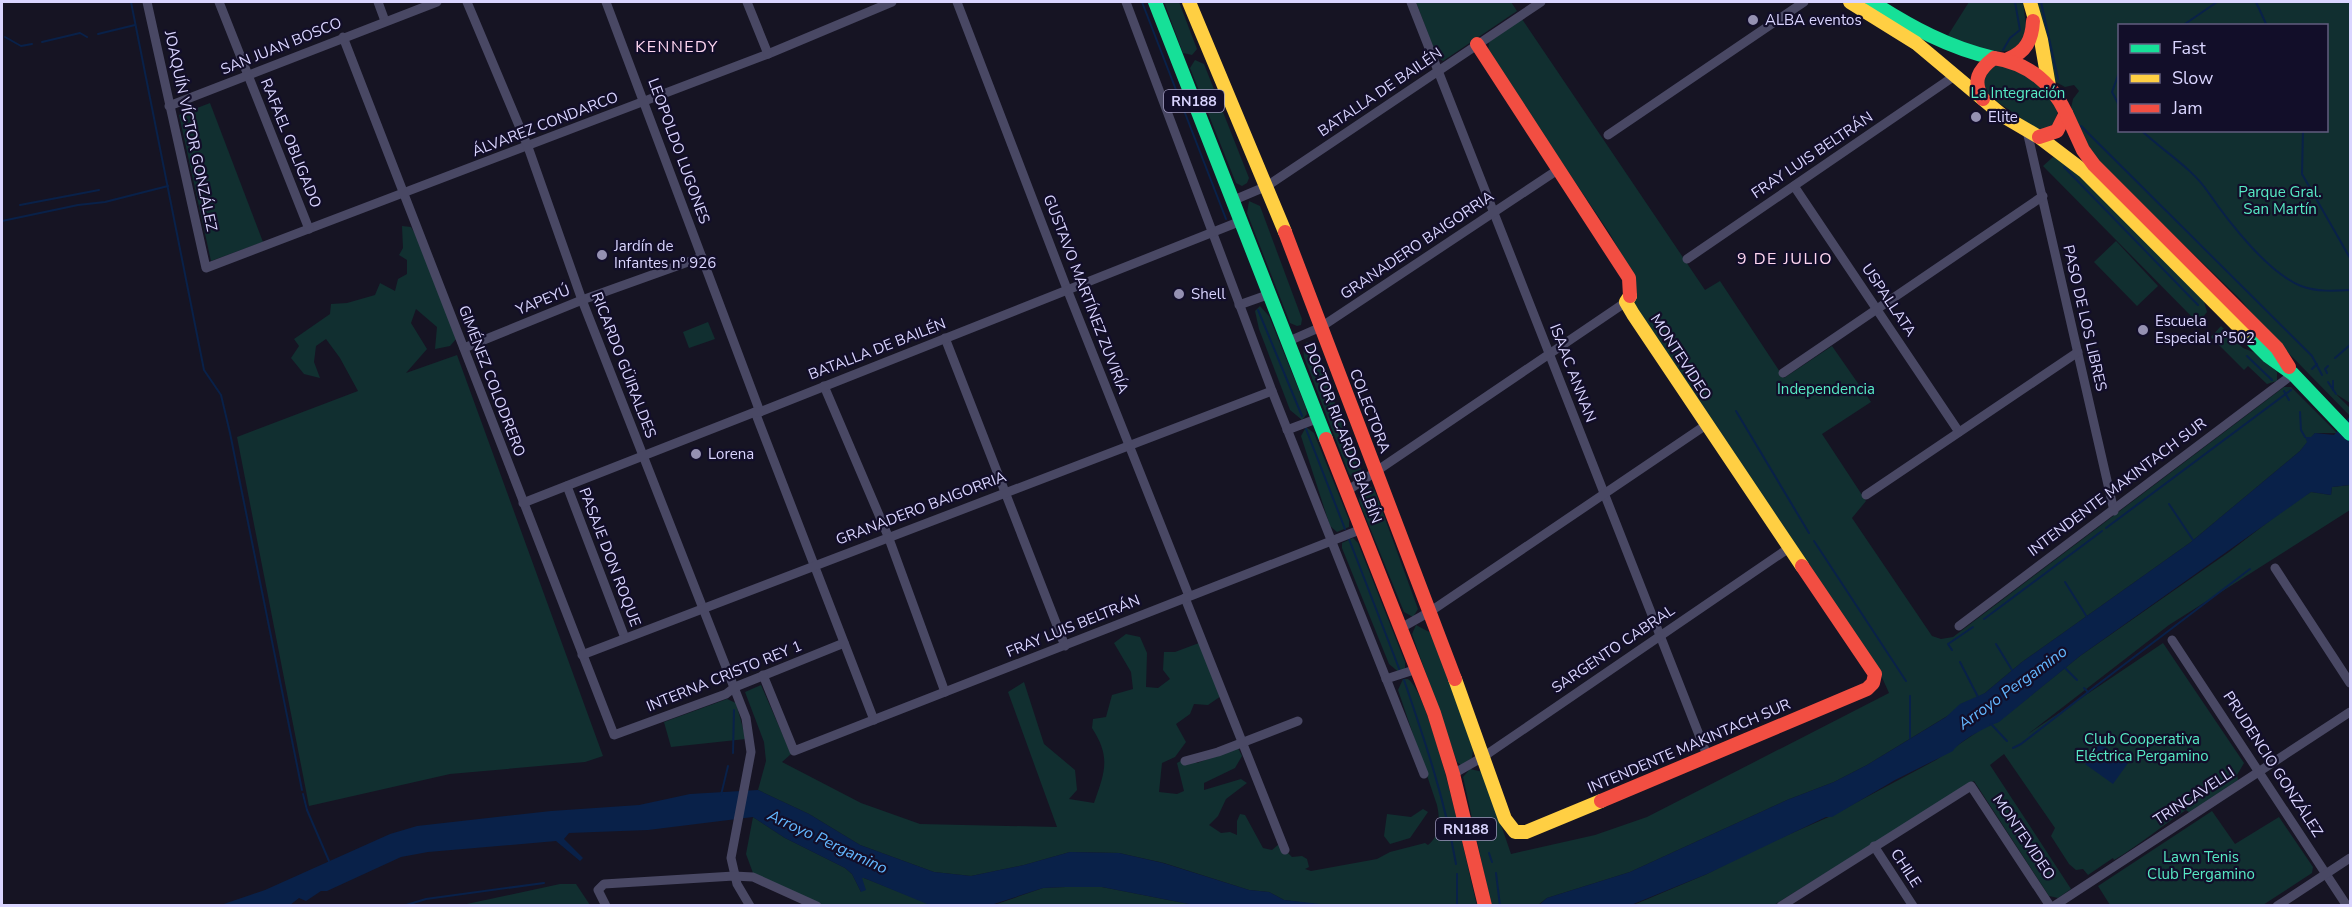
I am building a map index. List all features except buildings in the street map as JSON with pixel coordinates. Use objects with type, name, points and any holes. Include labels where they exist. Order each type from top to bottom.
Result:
[{"type":"main road","name":"DOCTOR RICARDO BALBÍN","points":[[1155,2],[1417,669],[1453,774],[1485,906]]},
{"type":"main road","name":"COLECTORA","points":[[1190,2],[1267,186],[1375,471],[1431,611],[1505,819],[1515,832]]},
{"type":"main road","points":[[1850,2],[1916,43],[1986,103],[2085,172],[2268,356],[2294,374],[2341,421],[2350,434]]},
{"type":"main road","points":[[1872,2],[1936,41],[1970,53],[2001,58],[2034,73],[2049,86],[2060,98],[2083,150],[2094,165],[2277,348],[2294,374]]},
{"type":"main road","points":[[2030,2],[2041,40],[2049,86]]},
{"type":"main road","points":[[1986,103],[1975,82],[1978,71],[2001,58],[2024,51],[2030,41],[2033,16]]},
{"type":"main road","points":[[1477,44],[1629,278],[1632,289],[1630,299],[1626,302]]},
{"type":"main road","points":[[2033,134],[2057,131],[2066,113]]},
{"type":"main road","name":"MONTEVIDEO","points":[[1626,302],[1706,425],[1875,674],[1873,683]]},
{"type":"main road","name":"INTENDENTE MAKINTACH SUR","points":[[1515,832],[1536,828],[1867,688],[1873,683]]},
{"type":"street","name":"JOAQUÍN VÍCTOR GONZÁLEZ","points":[[147,2],[206,268]]},
{"type":"street","name":"RAFAEL OBLIGADO","points":[[219,2],[309,229]]},
{"type":"street","points":[[378,2],[385,21]]},
{"type":"street","name":"SAN JUAN BOSCO","points":[[169,106],[437,2]]},
{"type":"street","name":"RICARDO GÜIRALDES","points":[[467,2],[528,147],[582,300],[746,718],[751,741],[731,858],[734,876]]},
{"type":"street","name":"LEOPOLDO LUGONES","points":[[606,2],[644,102],[644,109],[702,257],[757,412],[874,720]]},
{"type":"street","points":[[747,2],[768,54]]},
{"type":"street","name":"ÁLVAREZ CONDARCO","points":[[206,268],[768,54],[888,2]]},
{"type":"street","name":"GUSTAVO MARTÍNEZ ZUVIRÍA","points":[[957,2],[1066,290],[1285,850]]},
{"type":"street","points":[[1126,2],[1287,430],[1424,774]]},
{"type":"street","name":"ISAAC ANNAN","points":[[1411,2],[1707,755]]},
{"type":"street","name":"BATALLA DE BAILÉN","points":[[1233,200],[1267,186],[1541,2]]},
{"type":"street","points":[[1608,135],[1804,2]]},
{"type":"street","name":"GIMÉNEZ COLODRERO","points":[[343,37],[614,735]]},
{"type":"street","name":"FRAY LUIS BELTRÁN","points":[[1687,259],[1953,77]]},
{"type":"street","name":"PASO DE LOS LIBRES","points":[[2033,134],[2043,196],[2114,511]]},
{"type":"street","name":"GRANADERO BAIGORRIA","points":[[1289,341],[1321,327],[1559,169]]},
{"type":"street","name":"USPALLATA","points":[[1794,186],[1959,432]]},
{"type":"street","points":[[1784,373],[2043,196]]},
{"type":"street","name":"BATALLA DE BAILÉN","points":[[523,503],[1241,221]]},
{"type":"street","name":"YAPEYÚ","points":[[464,348],[582,300],[702,257]]},
{"type":"street","points":[[1239,305],[1270,294]]},
{"type":"street","points":[[1347,490],[1626,302]]},
{"type":"street","points":[[945,338],[1065,646]]},
{"type":"street","points":[[1866,495],[2078,352]]},
{"type":"street","name":"INTENDENTE MAKINTACH SUR","points":[[1959,626],[2294,374]]},
{"type":"street","points":[[824,386],[888,536],[945,692]]},
{"type":"street","name":"GRANADERO BAIGORRIA","points":[[582,655],[1128,444],[1272,391]]},
{"type":"street","points":[[1287,430],[1319,418]]},
{"type":"street","points":[[1401,628],[1431,611],[1706,425]]},
{"type":"street","name":"PASAJE DON ROQUE","points":[[567,486],[625,638]]},
{"type":"street","name":"FRAY LUIS BELTRÁN","points":[[763,675],[794,751],[1362,529]]},
{"type":"street","name":"SARGENTO CABRAL","points":[[1453,774],[1482,757],[1789,548]]},
{"type":"street","points":[[2275,568],[2350,683]]},
{"type":"street","name":"PRUDENCIO GONZÁLEZ","points":[[2172,640],[2348,906]]},
{"type":"street","name":"INTERNA CRISTO REY 1","points":[[614,735],[726,694],[735,687],[844,643]]},
{"type":"street","points":[[1386,679],[1417,669]]},
{"type":"street","name":"TRINCAVELLI","points":[[2052,906],[2350,712]]},
{"type":"street","points":[[1185,761],[1298,721]]},
{"type":"street","name":"MONTEVIDEO","points":[[1874,846],[1971,786],[2052,906]]},
{"type":"street","points":[[1780,906],[1874,846]]},
{"type":"street","name":"CHILE","points":[[1874,846],[1913,906]]},
{"type":"street","points":[[2277,906],[2350,858]]},
{"type":"street","points":[[734,876],[750,906]]},
{"type":"street","points":[[606,906],[598,895],[598,890],[604,884],[734,876],[753,877],[817,906]]},
{"type":"green space","points":[[1164,2],[1179,2],[1197,49],[1192,55],[1183,53]]},
{"type":"green space","points":[[1416,2],[1511,2],[1517,11],[1443,61],[1437,57]]},
{"type":"green space","points":[[1969,2],[2023,2],[2027,33],[2019,48],[1991,51],[1945,40]]},
{"type":"green space","name":"Parque Gral. San Martín","points":[[2034,2],[2350,2],[2350,403],[2336,394],[2350,408],[2350,416],[2264,328],[2240,299],[2093,157],[2071,108],[2073,99],[2079,91],[2074,85],[2065,87],[2054,81]]},
{"type":"green space","name":"Independencia","points":[[1522,19],[1705,290],[1720,281],[1784,378],[1832,346],[1871,402],[1822,434],[1866,501],[1852,518],[1932,636],[1941,639],[1953,637],[2284,387],[2291,387],[2337,433],[2315,433],[2300,451],[2191,542],[2022,662],[1985,693],[1867,765],[1834,782],[1787,800],[1630,872],[1547,898],[1538,905],[1491,905],[1463,777],[1470,769],[1483,772],[1511,854],[1595,835],[1647,817],[1889,693],[1880,673],[1794,548],[1636,308],[1629,268],[1610,234],[1488,52],[1489,42]]},
{"type":"green space","points":[[1195,60],[1204,64],[1249,178],[1242,186],[1236,183],[1190,68]]},
{"type":"green space","name":"La Integración","points":[[1998,63],[2026,75],[2040,86],[2058,111],[2053,126],[2042,130],[2035,128],[1989,96],[1982,88],[1981,74]]},
{"type":"green space","points":[[210,103],[263,242],[211,261],[179,115]]},
{"type":"green space","points":[[2053,157],[2068,162],[2203,298],[2207,312],[2198,323],[2043,166]]},
{"type":"green space","points":[[1249,201],[1260,206],[1302,319],[1301,325],[1290,323],[1247,213]]},
{"type":"green space","points":[[402,226],[411,227],[421,244],[457,338],[450,346],[435,349],[437,327],[416,309],[411,323],[427,349],[406,373],[457,355],[603,756],[585,762],[450,774],[309,806],[237,437],[358,391],[340,358],[326,339],[316,346],[314,362],[320,378],[304,374],[291,358],[299,346],[294,339],[330,314],[331,304],[347,303],[375,295],[380,283],[395,291],[398,279],[407,274],[407,260],[399,255],[403,248]]},
{"type":"green space","points":[[2116,241],[2158,286],[2137,306],[2094,262]]},
{"type":"green space","points":[[1260,306],[1269,316],[1306,408],[1307,414],[1302,420],[1290,410],[1259,329],[1255,311]]},
{"type":"green space","points":[[708,322],[715,339],[689,348],[683,332]]},
{"type":"green space","points":[[2221,326],[2225,330],[2221,334],[2224,337],[2228,334],[2243,348],[2261,355],[2277,372],[2277,381],[2267,384],[2248,366],[2244,370],[2211,337]]},
{"type":"green space","points":[[1307,342],[1312,345],[1361,469],[1358,478],[1353,478],[1349,474],[1304,357],[1303,346]]},
{"type":"green space","points":[[1306,427],[1314,433],[1349,520],[1349,527],[1337,532],[1330,526],[1301,436]]},
{"type":"green space","name":"Club Cooperativa Eléctrica Pergamino","points":[[2350,485],[2350,510],[2169,625],[2028,734],[2163,643],[2244,763],[2237,775],[2238,780],[2190,813],[2186,810],[2124,854],[2114,860],[2113,858],[2088,875],[2083,869],[2076,870],[2069,864],[2051,836],[2055,828],[2004,754],[1990,765],[2071,889],[2058,898],[2049,896],[1974,781],[1774,905],[1631,906],[1707,874],[1747,853],[1831,816],[1936,760],[1986,726],[1999,721],[2080,656],[2229,552],[2293,503],[2311,492],[2331,495],[2332,487]]},
{"type":"green space","points":[[1371,487],[1375,491],[1418,609],[1413,617],[1404,612],[1359,501],[1362,491]]},
{"type":"green space","points":[[1353,538],[1358,543],[1405,662],[1405,670],[1401,674],[1389,664],[1342,548],[1342,543]]},
{"type":"green space","points":[[1416,625],[1433,634],[1473,750],[1472,758],[1461,765],[1457,762],[1412,634]]},
{"type":"green space","points":[[1126,634],[1140,637],[1147,653],[1146,687],[1158,688],[1170,679],[1163,670],[1164,652],[1175,652],[1199,643],[1221,696],[1208,705],[1194,704],[1190,714],[1176,724],[1186,742],[1175,757],[1162,763],[1159,792],[1177,794],[1184,791],[1177,763],[1190,756],[1197,763],[1238,748],[1242,756],[1235,768],[1204,783],[1204,790],[1241,779],[1247,783],[1226,799],[1218,816],[1209,825],[1221,833],[1230,832],[1237,835],[1237,821],[1240,814],[1245,815],[1263,848],[1272,850],[1279,844],[1292,857],[1302,856],[1307,859],[1309,867],[1305,869],[1311,871],[1377,859],[1390,852],[1425,843],[1428,845],[1435,836],[1439,821],[1437,805],[1398,690],[1403,679],[1408,679],[1418,693],[1438,749],[1477,905],[1329,906],[1284,900],[1269,892],[1249,890],[1164,863],[1119,853],[1070,852],[971,876],[934,872],[860,845],[809,814],[758,790],[766,761],[764,742],[745,692],[761,685],[791,754],[782,762],[861,803],[920,824],[1057,827],[1008,692],[1024,682],[1044,744],[1075,770],[1077,790],[1069,799],[1094,803],[1103,773],[1104,756],[1092,728],[1093,719],[1106,717],[1112,695],[1133,689],[1131,672],[1114,643]]},
{"type":"green space","points":[[727,699],[736,703],[746,739],[671,747],[664,722]]},
{"type":"green space","points":[[1423,809],[1428,812],[1410,838],[1390,844],[1384,836],[1387,814],[1411,817]]},
{"type":"green space","name":"Lawn Tenis Club Pergamino","points":[[2212,811],[2235,844],[2279,817],[2313,867],[2312,873],[2263,905],[2110,905],[2098,886]]},
{"type":"green space","points":[[753,817],[785,838],[845,868],[852,874],[861,892],[862,878],[864,878],[932,905],[823,905],[753,873],[746,854]]},
{"type":"green space","points":[[560,884],[576,884],[590,905],[462,905]]},
{"type":"green space","points":[[1102,887],[1194,905],[991,906],[1043,888]]},
{"type":"water","name":"Arroyo Pergamino","points":[[2350,416],[2350,485],[2332,487],[2331,495],[2311,492],[2080,656],[1999,722],[1967,738],[1953,751],[1895,780],[1832,817],[1826,817],[1707,874],[1631,905],[1538,906],[1547,898],[1630,872],[1787,800],[1834,782],[1867,765],[1946,717],[1960,704],[1985,693],[2022,662],[2191,542],[2300,451],[2307,442],[2305,437],[2311,437],[2315,433],[2334,435]]},
{"type":"water","points":[[2100,743],[2128,763],[2113,784],[2085,764]]},
{"type":"water","name":"Arroyo Pergamino","points":[[758,790],[809,814],[860,845],[934,872],[971,876],[1070,852],[1119,853],[1163,863],[1249,890],[1269,892],[1284,900],[1329,905],[1194,905],[1102,887],[1065,887],[1043,888],[991,905],[932,906],[864,878],[862,878],[866,890],[861,892],[852,874],[845,868],[785,838],[753,817],[648,830],[569,833],[564,839],[583,858],[580,861],[556,841],[428,852],[401,857],[327,891],[321,891],[306,901],[299,898],[290,905],[218,906],[265,890],[390,834],[417,826],[551,811],[639,805],[690,794]]},
{"type":"waterway","points":[[131,2],[204,370],[221,395],[230,433],[302,790]]},
{"type":"waterway","points":[[1142,2],[1226,219]]},
{"type":"waterway","points":[[2003,50],[2010,38],[2020,30],[2015,2]]},
{"type":"waterway","points":[[2041,2],[2058,79]]},
{"type":"waterway","points":[[2185,24],[2217,2]]},
{"type":"waterway","points":[[2256,2],[2266,24]]},
{"type":"waterway","points":[[98,34],[135,25]]},
{"type":"waterway","points":[[42,42],[80,33],[87,37]]},
{"type":"waterway","points":[[5,37],[21,46],[32,44]]},
{"type":"waterway","points":[[2118,76],[2112,92],[2118,103]]},
{"type":"waterway","points":[[2081,126],[2312,356],[2322,375]]},
{"type":"waterway","points":[[2143,132],[2194,175],[2226,217],[2275,270],[2307,288],[2326,291],[2350,290]]},
{"type":"waterway","points":[[2303,132],[2302,174],[2350,258]]},
{"type":"waterway","points":[[2064,167],[2198,305]]},
{"type":"waterway","points":[[2,221],[78,205],[105,202],[168,186]]},
{"type":"waterway","points":[[20,205],[99,190]]},
{"type":"waterway","points":[[1258,310],[1302,416]]},
{"type":"waterway","points":[[2335,358],[2350,345]]},
{"type":"waterway","points":[[2247,356],[2272,380]]},
{"type":"waterway","points":[[2312,369],[2317,364]]},
{"type":"waterway","points":[[2327,373],[2325,369],[2328,366]]},
{"type":"waterway","points":[[2333,381],[2333,390]]},
{"type":"waterway","points":[[2328,382],[2336,394]]},
{"type":"waterway","points":[[2106,528],[2291,390]]},
{"type":"waterway","points":[[2284,391],[2289,400]]},
{"type":"waterway","points":[[1736,411],[1809,533]]},
{"type":"waterway","points":[[2300,412],[2301,430],[2305,437]]},
{"type":"waterway","points":[[1306,429],[1345,529]]},
{"type":"waterway","points":[[2169,504],[2193,540]]},
{"type":"waterway","points":[[1984,619],[2102,531]]},
{"type":"waterway","points":[[1349,539],[1400,671]]},
{"type":"waterway","points":[[1814,541],[1906,681]]},
{"type":"waterway","points":[[2084,688],[2088,692],[2250,569]]},
{"type":"waterway","points":[[2065,582],[2087,617]]},
{"type":"waterway","points":[[1952,650],[1948,644],[1973,627]]},
{"type":"waterway","name":"Arroyo Pergamino","points":[[1996,644],[2012,670]]},
{"type":"waterway","name":"Arroyo Pergamino","points":[[1960,662],[1978,697]]},
{"type":"waterway","name":"Arroyo Pergamino","points":[[2065,668],[2077,680]]},
{"type":"waterway","points":[[1404,680],[1427,748],[1456,864]]},
{"type":"waterway","points":[[2013,748],[2088,692]]},
{"type":"waterway","points":[[1910,696],[1910,738]]},
{"type":"waterway","points":[[733,753],[734,710]]},
{"type":"waterway","name":"Arroyo Pergamino","points":[[1991,724],[2007,741]]},
{"type":"waterway","points":[[721,795],[728,766]]},
{"type":"waterway","points":[[303,794],[307,810],[329,861]]},
{"type":"waterway","points":[[1489,853],[1492,862]]},
{"type":"waterway","points":[[1496,873],[1500,906]]},
{"type":"waterway","points":[[1457,874],[1457,906]]},
{"type":"waterway","points":[[403,906],[426,899],[544,883]]},
{"type":"traffic: fast","points":[[1155,2],[1326,439]]},
{"type":"traffic: fast","points":[[1872,2],[1931,36],[1961,49],[1994,58]]},
{"type":"traffic: fast","points":[[2244,332],[2268,356],[2293,374],[2350,434]]},
{"type":"traffic: slow","points":[[1189,2],[1285,232]]},
{"type":"traffic: slow","points":[[1850,2],[1916,43],[2003,116],[2039,137],[2085,172],[2244,332]]},
{"type":"traffic: slow","points":[[2030,2],[2041,40],[2049,86]]},
{"type":"traffic: slow","points":[[1630,296],[1626,302],[1633,314],[1802,566]]},
{"type":"traffic: slow","points":[[1455,679],[1505,819],[1515,832],[1526,832],[1601,801]]},
{"type":"traffic: jam","points":[[2008,59],[2024,49],[2031,34],[2033,21]]},
{"type":"traffic: jam","points":[[1477,44],[1629,278],[1630,296]]},
{"type":"traffic: jam","points":[[1983,99],[1978,87],[1978,76],[1994,58],[2028,69],[2046,83],[2066,113],[2057,131],[2039,137]]},
{"type":"traffic: jam","points":[[2066,113],[2083,150],[2094,165],[2277,348],[2289,367]]},
{"type":"traffic: jam","points":[[1285,232],[1455,679]]},
{"type":"traffic: jam","points":[[1326,439],[1434,713],[1453,774],[1485,906]]},
{"type":"traffic: jam","points":[[1601,801],[1867,689],[1873,683],[1875,674],[1802,566]]},
{"type":"place","name":"ALBA eventos","points":[[1753,20]]},
{"type":"place","name":"Elite","points":[[1976,117]]},
{"type":"place","name":"Jardín de Infantes nº 926","points":[[602,255]]},
{"type":"place","name":"Shell","points":[[1179,294]]},
{"type":"place","name":"Escuela Especial n°502","points":[[2143,330]]},
{"type":"place","name":"Lorena","points":[[696,454]]},
{"type":"district","name":"KENNEDY","points":[[677,46]]},
{"type":"district","name":"9 DE JULIO","points":[[1785,258]]}]
